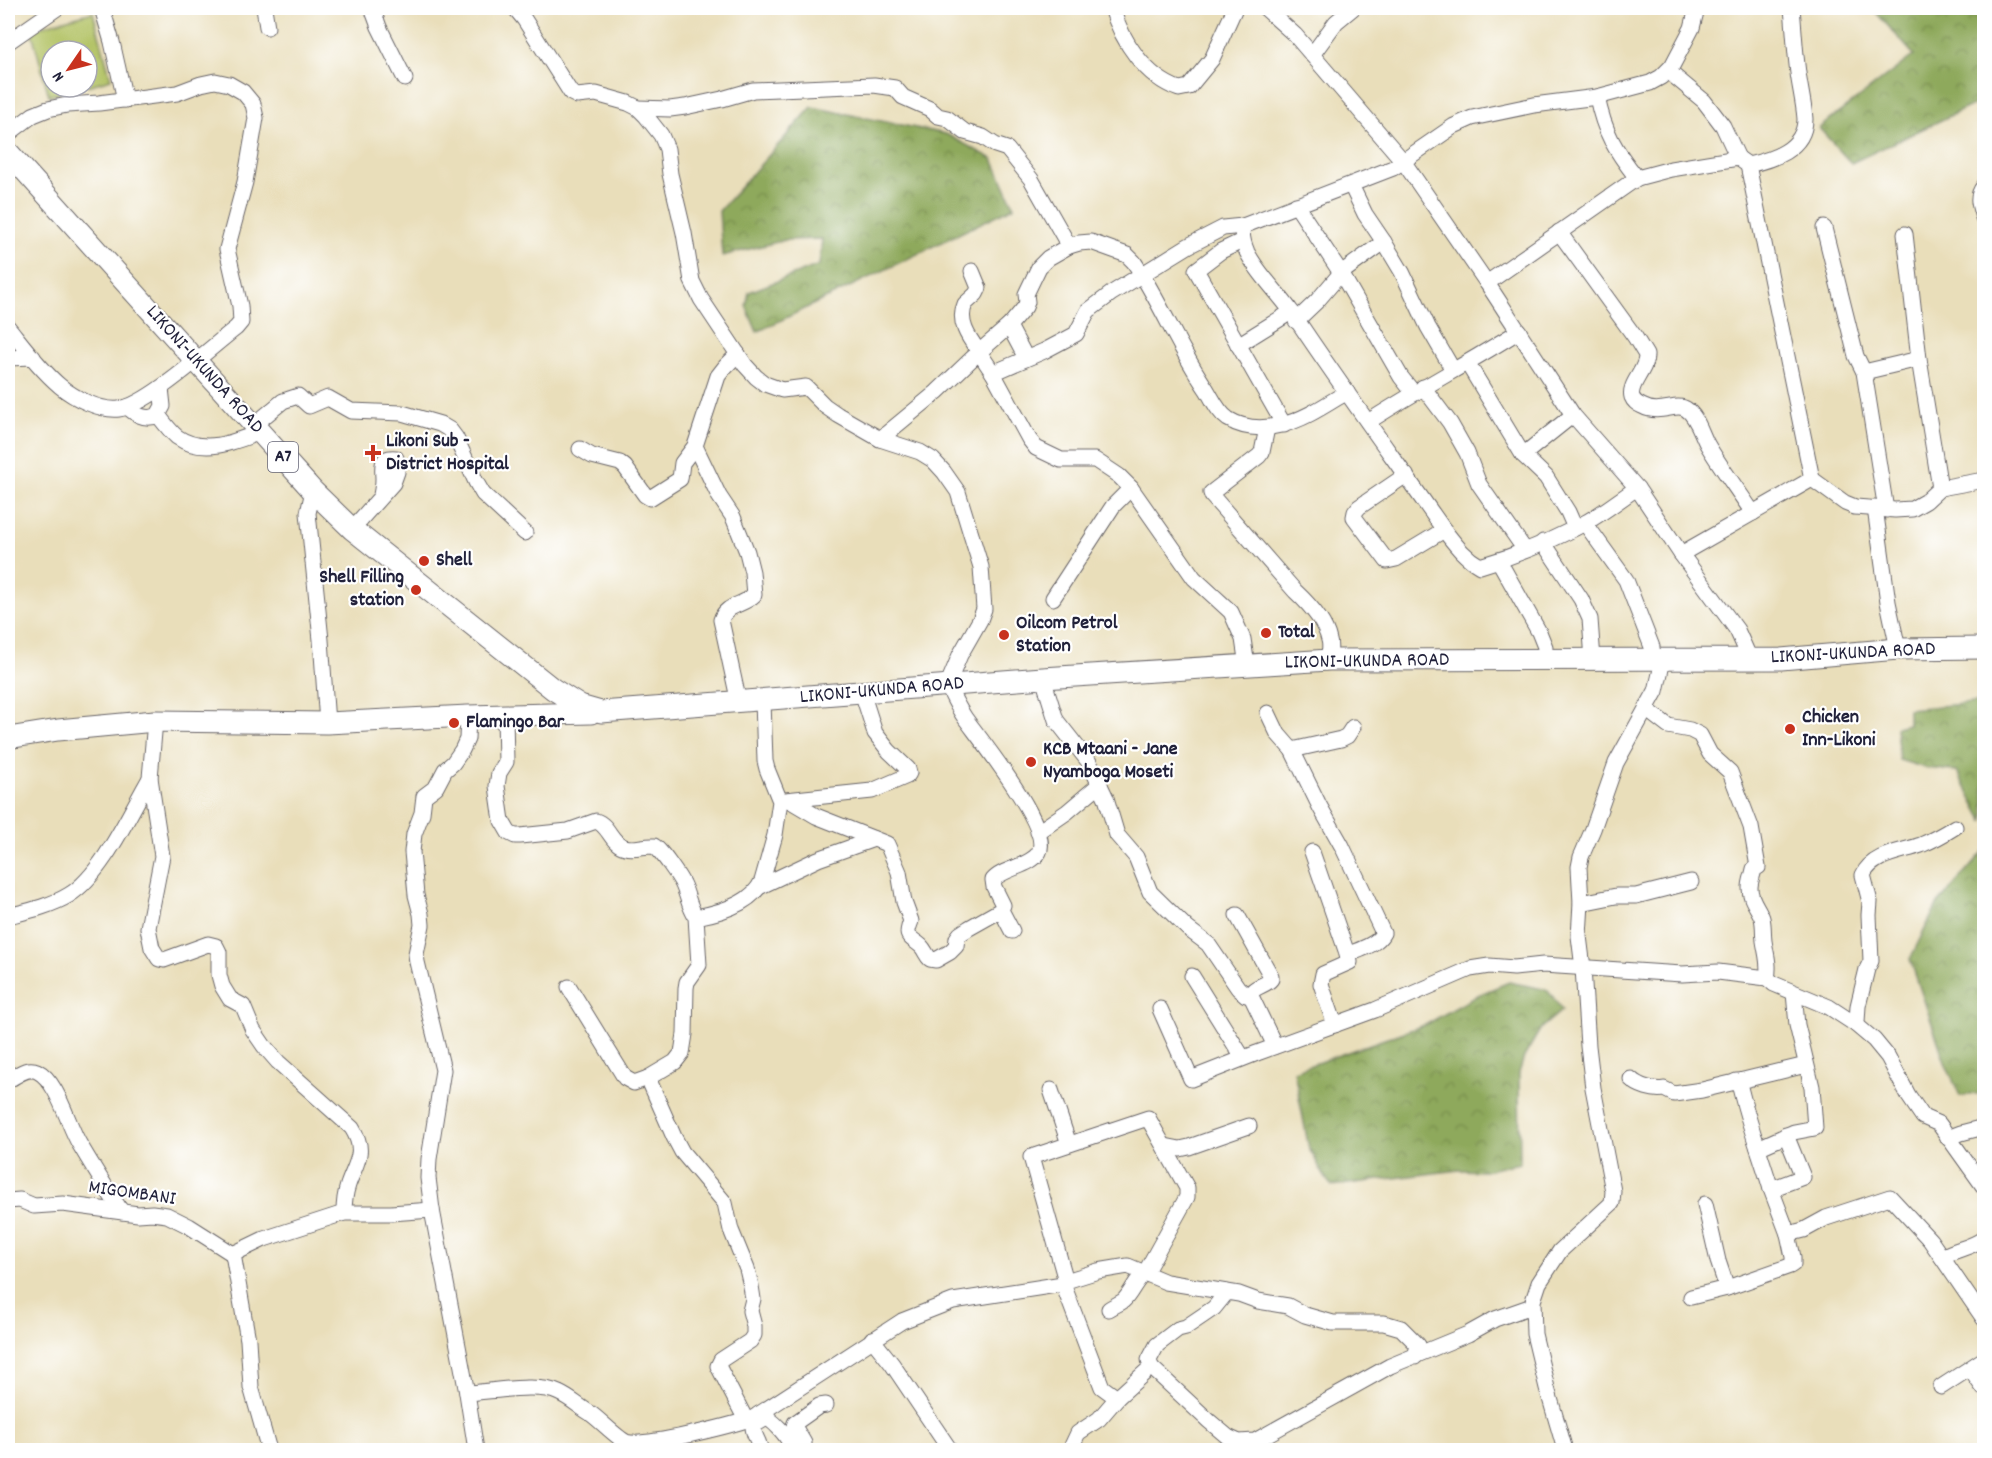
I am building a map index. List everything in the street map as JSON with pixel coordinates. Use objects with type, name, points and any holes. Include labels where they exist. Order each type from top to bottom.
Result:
[{"type":"highway","name":"LIKONI-UKUNDA ROAD","points":[[8,152],[313,491],[352,529],[566,698],[580,706],[601,712],[1043,678],[1329,660],[1750,659],[1898,649],[1984,648]]},
{"type":"highway","points":[[542,714],[554,711],[560,702],[558,696],[547,684]]},
{"type":"highway","name":"A7","points":[[8,738],[58,730],[155,721],[327,723],[601,712]]},
{"type":"street","points":[[8,42],[57,8]]},
{"type":"street","points":[[102,8],[125,100]]},
{"type":"street","points":[[264,8],[267,27]]},
{"type":"street","points":[[372,8],[405,79]]},
{"type":"street","points":[[515,8],[571,93],[578,96],[596,94],[628,103],[638,108],[662,135],[666,142],[672,185],[684,233],[692,281],[701,299],[750,372],[765,384],[782,390],[806,387],[825,406],[880,439],[920,452],[933,460],[958,492],[981,567],[983,614],[960,655],[947,686],[963,715],[991,752],[1023,802],[1038,832],[1041,844],[1039,852],[1034,857],[993,878],[993,887],[1003,905],[1001,910],[960,934],[956,946],[950,952],[936,960],[930,959],[920,945],[913,942],[909,934],[910,918],[904,902],[899,872],[884,842],[816,816],[785,800],[767,769],[765,761],[763,701]]},
{"type":"street","points":[[1112,8],[1124,37],[1140,60],[1158,79],[1179,89],[1189,87],[1212,59],[1235,8]]},
{"type":"street","points":[[1265,8],[1295,35],[1403,161],[1574,415],[1637,488],[1681,554],[1737,630],[1750,659]]},
{"type":"street","points":[[1312,55],[1336,22],[1353,8]]},
{"type":"street","points":[[1284,425],[1196,270],[1243,233],[1296,205],[1377,175],[1403,161],[1455,126],[1472,118],[1534,105],[1597,97],[1650,83],[1668,71],[1692,28],[1697,8]]},
{"type":"street","points":[[1487,283],[1637,178],[1671,169],[1770,160],[1795,144],[1805,121],[1794,46],[1792,8]]},
{"type":"street","points":[[1668,71],[1704,101],[1723,126],[1743,162],[1812,479],[1855,507],[1880,509],[1912,508],[1926,501],[1940,488],[1984,480]]},
{"type":"street","points":[[8,134],[33,115],[48,109],[177,93],[215,81],[229,84],[243,92],[255,111],[254,137],[226,249],[240,306],[240,322],[160,388],[127,407],[113,409],[74,396],[48,375],[8,327]]},
{"type":"street","points":[[638,108],[684,107],[753,90],[874,85],[895,88],[903,97],[930,109],[938,116],[947,118],[965,132],[983,137],[1007,149],[1031,179],[1069,246]]},
{"type":"street","points":[[1597,97],[1608,135],[1637,178]]},
{"type":"street","points":[[1351,185],[1365,214],[1402,272],[1428,327],[1453,370]]},
{"type":"street","points":[[1984,186],[1978,201],[1984,221]]},
{"type":"street","points":[[1296,205],[1341,273],[1401,377],[1418,390],[1450,423],[1467,453],[1479,484],[1525,550]]},
{"type":"street","points":[[993,373],[1076,334],[1088,311],[1112,293],[1208,235],[1223,228],[1243,233]]},
{"type":"street","points":[[1824,228],[1856,356],[1864,372],[1888,602],[1898,649]]},
{"type":"street","points":[[1559,232],[1644,348],[1647,361],[1632,387],[1633,400],[1654,411],[1663,411],[1677,406],[1687,409],[1708,445],[1754,513]]},
{"type":"street","points":[[1243,233],[1247,253],[1443,530],[1470,560],[1480,566],[1544,542],[1580,526],[1637,488]]},
{"type":"street","points":[[1905,234],[1919,359],[1940,488]]},
{"type":"street","points":[[880,439],[937,392],[1009,326],[1025,308],[1026,294],[1039,267],[1048,258],[1079,243],[1091,242],[1118,250],[1131,258],[1143,275],[1195,374],[1220,412],[1231,421],[1243,426],[1267,428],[1284,425],[1347,392]]},
{"type":"street","points":[[1238,345],[1317,301],[1341,273],[1384,242]]},
{"type":"street","points":[[972,271],[979,288],[965,304],[962,318],[970,339],[993,373],[1020,424],[1036,448],[1061,460],[1095,460],[1119,476],[1131,488],[1194,578],[1231,612],[1243,639],[1247,666]]},
{"type":"street","points":[[1009,326],[1026,358]]},
{"type":"street","points":[[1368,422],[1418,390],[1468,364],[1519,331]]},
{"type":"street","points":[[580,449],[592,456],[620,463],[645,495],[650,498],[680,479],[682,464],[695,446],[718,376],[738,354]]},
{"type":"street","points":[[8,358],[33,357]]},
{"type":"street","points":[[1864,372],[1919,359]]},
{"type":"street","points":[[1468,364],[1523,455],[1546,477],[1568,512],[1626,580],[1658,660],[1656,691],[1616,763],[1579,867],[1580,936],[1588,1046],[1593,1088],[1613,1191],[1612,1203],[1560,1251],[1539,1282],[1533,1306],[1534,1334],[1565,1450]]},
{"type":"street","points":[[127,407],[142,417],[158,415],[163,406],[160,388]]},
{"type":"street","points":[[158,415],[176,436],[184,441],[206,446],[233,443],[257,428],[283,401],[298,396],[309,406],[328,398],[351,411],[402,413],[440,424],[450,430],[456,438],[483,494],[525,533]]},
{"type":"street","points":[[1523,455],[1574,415]]},
{"type":"street","points":[[1267,428],[1259,456],[1217,486],[1211,493],[1295,591],[1310,604],[1329,640],[1329,660]]},
{"type":"street","points":[[695,446],[719,496],[733,517],[750,561],[754,595],[727,609],[721,620],[739,703]]},
{"type":"street","points":[[1406,475],[1359,507],[1354,512],[1354,517],[1387,561],[1396,559],[1443,530]]},
{"type":"street","points":[[1681,554],[1812,479]]},
{"type":"street","points":[[1053,598],[1113,506],[1131,488]]},
{"type":"street","points":[[313,491],[308,513],[327,723]]},
{"type":"street","points":[[352,529],[381,495]]},
{"type":"street","points":[[1544,542],[1581,599],[1590,619],[1593,660]]},
{"type":"street","points":[[1498,561],[1539,632],[1545,647],[1544,660]]},
{"type":"street","points":[[1043,678],[1056,720],[1081,749],[1100,784],[1117,835],[1136,856],[1150,892],[1188,929],[1208,944],[1238,988],[1251,996]]},
{"type":"street","points":[[785,800],[872,791],[907,776],[908,769],[889,751],[875,733],[862,692]]},
{"type":"street","points":[[1646,709],[1668,726],[1690,730],[1700,735],[1710,754],[1724,765],[1733,777],[1751,826],[1757,854],[1758,867],[1754,869],[1750,887],[1753,904],[1761,915],[1764,929],[1764,944],[1769,970],[1767,978]]},
{"type":"street","points":[[1268,713],[1278,734],[1292,750],[1354,869],[1383,933],[1380,939],[1347,956]]},
{"type":"street","points":[[468,716],[467,739],[453,763],[445,770],[436,788],[424,796],[422,813],[413,841],[414,875],[422,925],[417,947],[417,962],[443,1070],[427,1170],[432,1210],[476,1450]]},
{"type":"street","points":[[506,716],[506,762],[499,772],[496,783],[502,821],[509,833],[520,836],[568,831],[596,820],[604,824],[616,841],[624,847],[654,846],[663,854],[682,884],[696,917],[699,965],[687,982],[683,1050],[675,1062],[648,1078],[634,1083],[625,1078],[569,987]]},
{"type":"street","points":[[155,721],[150,777],[162,856],[148,928],[152,948],[159,959],[164,960],[208,944],[216,946],[219,952],[219,975],[222,986],[230,999],[243,1006],[253,1030],[264,1046],[278,1062],[352,1128],[358,1138],[360,1153],[347,1189],[344,1213]]},
{"type":"street","points":[[1292,750],[1341,739],[1347,736],[1353,727]]},
{"type":"street","points":[[8,916],[52,903],[76,890],[94,872],[106,855],[150,777]]},
{"type":"street","points":[[1038,832],[1067,812],[1100,784]]},
{"type":"street","points":[[759,887],[785,800]]},
{"type":"street","points":[[1855,1024],[1867,969],[1871,961],[1870,902],[1864,872],[1874,862],[1894,852],[1923,844],[1955,827]]},
{"type":"street","points":[[696,917],[732,907],[759,887],[818,858],[874,839]]},
{"type":"street","points":[[1312,852],[1350,962],[1323,974],[1320,982],[1335,1024]]},
{"type":"street","points":[[1581,903],[1616,896],[1636,896],[1691,882]]},
{"type":"street","points":[[1001,910],[1012,931]]},
{"type":"street","points":[[1236,915],[1271,979],[1265,985],[1253,990],[1251,996],[1275,1046]]},
{"type":"street","points":[[1160,1010],[1191,1079],[1375,1010],[1470,969],[1489,966],[1515,968],[1543,965],[1682,974],[1718,972],[1767,978],[1774,984],[1829,1007],[1874,1040],[1888,1057],[1908,1095],[1923,1117],[1939,1124],[1984,1187]]},
{"type":"street","points":[[1192,976],[1243,1058]]},
{"type":"street","points":[[1758,1148],[1786,1135],[1815,1128],[1812,1087],[1796,1019],[1794,993]]},
{"type":"street","points":[[1631,1079],[1634,1083],[1658,1090],[1664,1089],[1674,1094],[1702,1090],[1806,1065]]},
{"type":"street","points":[[8,1080],[26,1070],[33,1069],[43,1075],[55,1090],[79,1144],[122,1212]]},
{"type":"street","points":[[648,1078],[682,1152],[725,1203],[731,1230],[747,1269],[753,1299],[750,1311],[754,1335],[750,1341],[721,1360],[718,1366],[758,1417],[791,1444],[792,1450]]},
{"type":"street","points":[[1690,1297],[1727,1288],[1793,1264],[1788,1234],[1748,1123],[1739,1083],[1736,1081]]},
{"type":"street","points":[[1051,1090],[1068,1144]]},
{"type":"street","points":[[1104,1415],[1100,1396],[1102,1387],[1064,1283],[1031,1158],[1148,1118],[1186,1188],[1187,1197],[1145,1273],[1137,1280],[1131,1292],[1122,1302],[1109,1309]]},
{"type":"street","points":[[1165,1146],[1180,1149],[1190,1147],[1249,1126]]},
{"type":"street","points":[[1948,1138],[1961,1132],[1984,1127]]},
{"type":"street","points":[[1771,1189],[1803,1177],[1786,1135]]},
{"type":"street","points":[[1788,1234],[1804,1230],[1826,1218],[1890,1197],[1919,1226],[1984,1319]]},
{"type":"street","name":"MIGOMBANI","points":[[8,1201],[19,1200],[34,1206],[63,1204],[122,1212],[152,1213],[176,1219],[233,1254]]},
{"type":"street","points":[[1706,1204],[1718,1261],[1727,1288]]},
{"type":"street","points":[[269,1450],[250,1388],[248,1340],[233,1254],[264,1239],[344,1213],[432,1210]]},
{"type":"street","points":[[1942,1257],[1958,1249],[1977,1244],[1984,1238]]},
{"type":"street","points":[[467,1394],[529,1388],[550,1389],[559,1392],[598,1419],[627,1446],[650,1442],[736,1424],[758,1417],[872,1339],[902,1321],[943,1303],[1064,1283],[1098,1271],[1122,1266],[1134,1268],[1178,1285],[1239,1294],[1258,1301],[1288,1306],[1305,1315],[1333,1323],[1384,1323],[1401,1328],[1418,1345],[1415,1357]]},
{"type":"street","points":[[1227,1292],[1214,1308],[1186,1327],[1178,1329],[1157,1345],[1149,1360],[1152,1367],[1215,1427],[1232,1440],[1245,1443],[1256,1441],[1390,1366],[1468,1334],[1495,1319],[1533,1306]]},
{"type":"street","points":[[872,1339],[892,1364],[950,1450]]},
{"type":"street","points":[[1941,1386],[1984,1359]]},
{"type":"street","points":[[1070,1450],[1076,1435],[1104,1415],[1117,1398],[1152,1367]]},
{"type":"street","points":[[1970,1369],[1984,1389]]},
{"type":"street","points":[[1102,1387],[1117,1398]]},
{"type":"street","points":[[800,1450],[804,1443],[794,1426],[795,1423],[819,1406],[826,1405]]},
{"type":"street","points":[[758,1417],[753,1426],[753,1434],[760,1444],[760,1450]]},
{"type":"green space","points":[[1872,8],[1984,8],[1984,118],[1975,104],[1851,163],[1819,128],[1914,55]]},
{"type":"green space","points":[[93,12],[111,79],[99,82],[99,39],[39,39],[39,59],[31,29]]},
{"type":"green space","points":[[812,107],[946,134],[993,159],[1014,207],[757,332],[746,306],[749,292],[819,265],[822,239],[785,240],[722,256],[719,211]]},
{"type":"green space","points":[[1984,702],[1984,822],[1957,771],[1925,768],[1899,760],[1896,727],[1908,724],[1908,709]]},
{"type":"green space","points":[[1984,851],[1984,1093],[1960,1096],[1946,1065],[1910,959],[1937,905]]},
{"type":"green space","points":[[1509,982],[1548,990],[1562,1010],[1541,1028],[1524,1057],[1519,1073],[1520,1163],[1484,1171],[1459,1170],[1332,1186],[1309,1149],[1294,1071],[1427,1024],[1478,995]]},
{"type":"place","name":"Likoni Sub - District Hospital","points":[[373,453]]},
{"type":"place","name":"Shell","points":[[424,561]]},
{"type":"place","name":"Shell Filling station","points":[[416,590]]},
{"type":"place","name":"Total","points":[[1266,633]]},
{"type":"place","name":"Oilcom Petrol Station","points":[[1004,635]]},
{"type":"place","name":"Flamingo Bar","points":[[454,723]]},
{"type":"place","name":"Chicken Inn-Likoni","points":[[1790,729]]},
{"type":"place","name":"KCB Mtaani - Jane Nyamboga Moseti","points":[[1031,762]]}]
